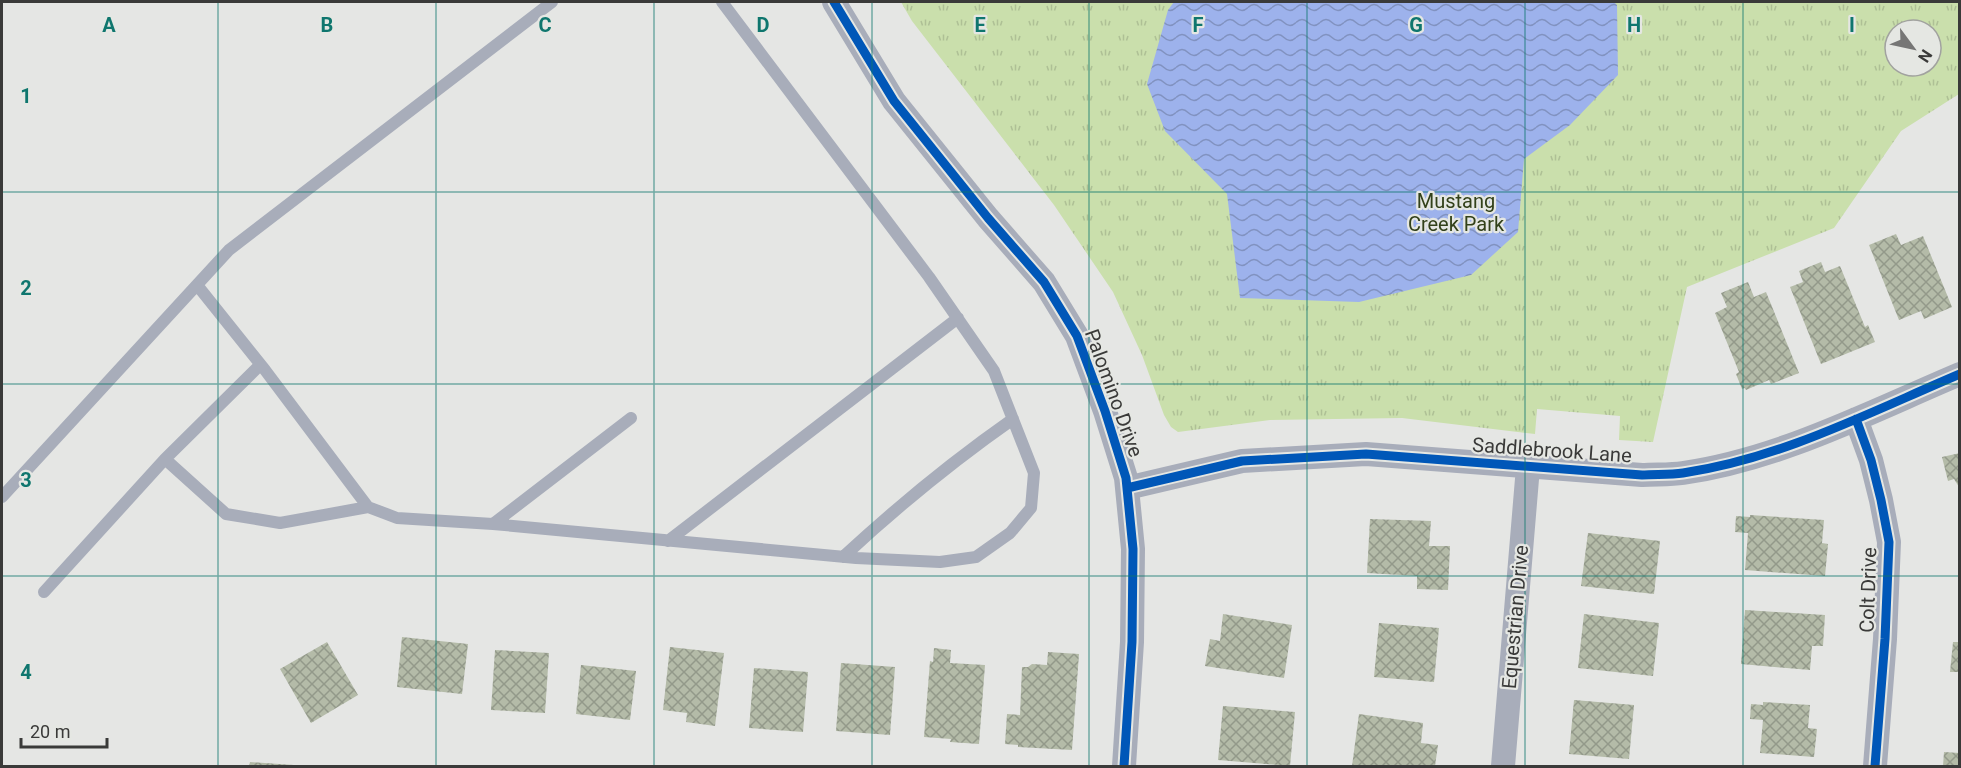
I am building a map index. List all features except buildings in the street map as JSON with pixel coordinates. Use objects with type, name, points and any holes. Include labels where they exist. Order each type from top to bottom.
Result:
[{"type":"street","name":"Palomino Drive","points":[[834,2],[894,102],[988,218],[1044,282],[1077,336],[1105,411],[1126,478],[1133,549],[1132,642],[1124,766]]},
{"type":"street","name":"Saddlebrook Lane","points":[[1127,488],[1242,461],[1366,454],[1642,475],[1682,473],[1734,463],[1815,436],[1959,374]]},
{"type":"street","name":"Colt Drive","points":[[1856,419],[1876,480],[1889,542],[1885,639],[1875,766]]},
{"type":"street","name":"Equestrian Drive","points":[[1503,766],[1528,467]]},
{"type":"lane","points":[[2,497],[230,250],[552,2]]},
{"type":"lane","points":[[165,459],[226,514],[280,523],[368,507],[397,518],[493,524],[843,557],[940,562],[976,557],[1010,533],[1031,508],[1034,473],[994,371],[929,277],[722,2]]},
{"type":"lane","points":[[197,285],[368,507]]},
{"type":"lane","points":[[668,541],[958,318]]},
{"type":"lane","points":[[44,592],[165,459],[260,365]]},
{"type":"lane","points":[[493,524],[631,418]]},
{"type":"lane","points":[[843,557],[884,518],[959,456],[1013,418]]},
{"type":"green space","name":"Mustang Creek Park","points":[[901,2],[1959,2],[1959,94],[1901,131],[1834,228],[1687,287],[1653,442],[1619,440],[1620,416],[1537,409],[1535,434],[1402,418],[1270,420],[1178,432],[1171,427],[1164,415],[1142,355],[1113,292],[1054,205],[912,21]]},
{"type":"water","points":[[1174,2],[1614,2],[1617,5],[1618,75],[1570,125],[1524,159],[1518,232],[1471,275],[1359,302],[1240,298],[1227,194],[1165,131],[1147,84],[1168,10]]},
{"type":"cycle path","points":[[834,2],[894,101],[988,218],[1044,282],[1077,336],[1105,411],[1126,478],[1133,549],[1132,642],[1124,766]]},
{"type":"cycle path","points":[[1127,488],[1242,461],[1366,454],[1642,475],[1683,473],[1755,457],[1790,446],[1960,374]]},
{"type":"cycle path","points":[[1856,419],[1871,460],[1889,542],[1885,639],[1875,766]]}]
